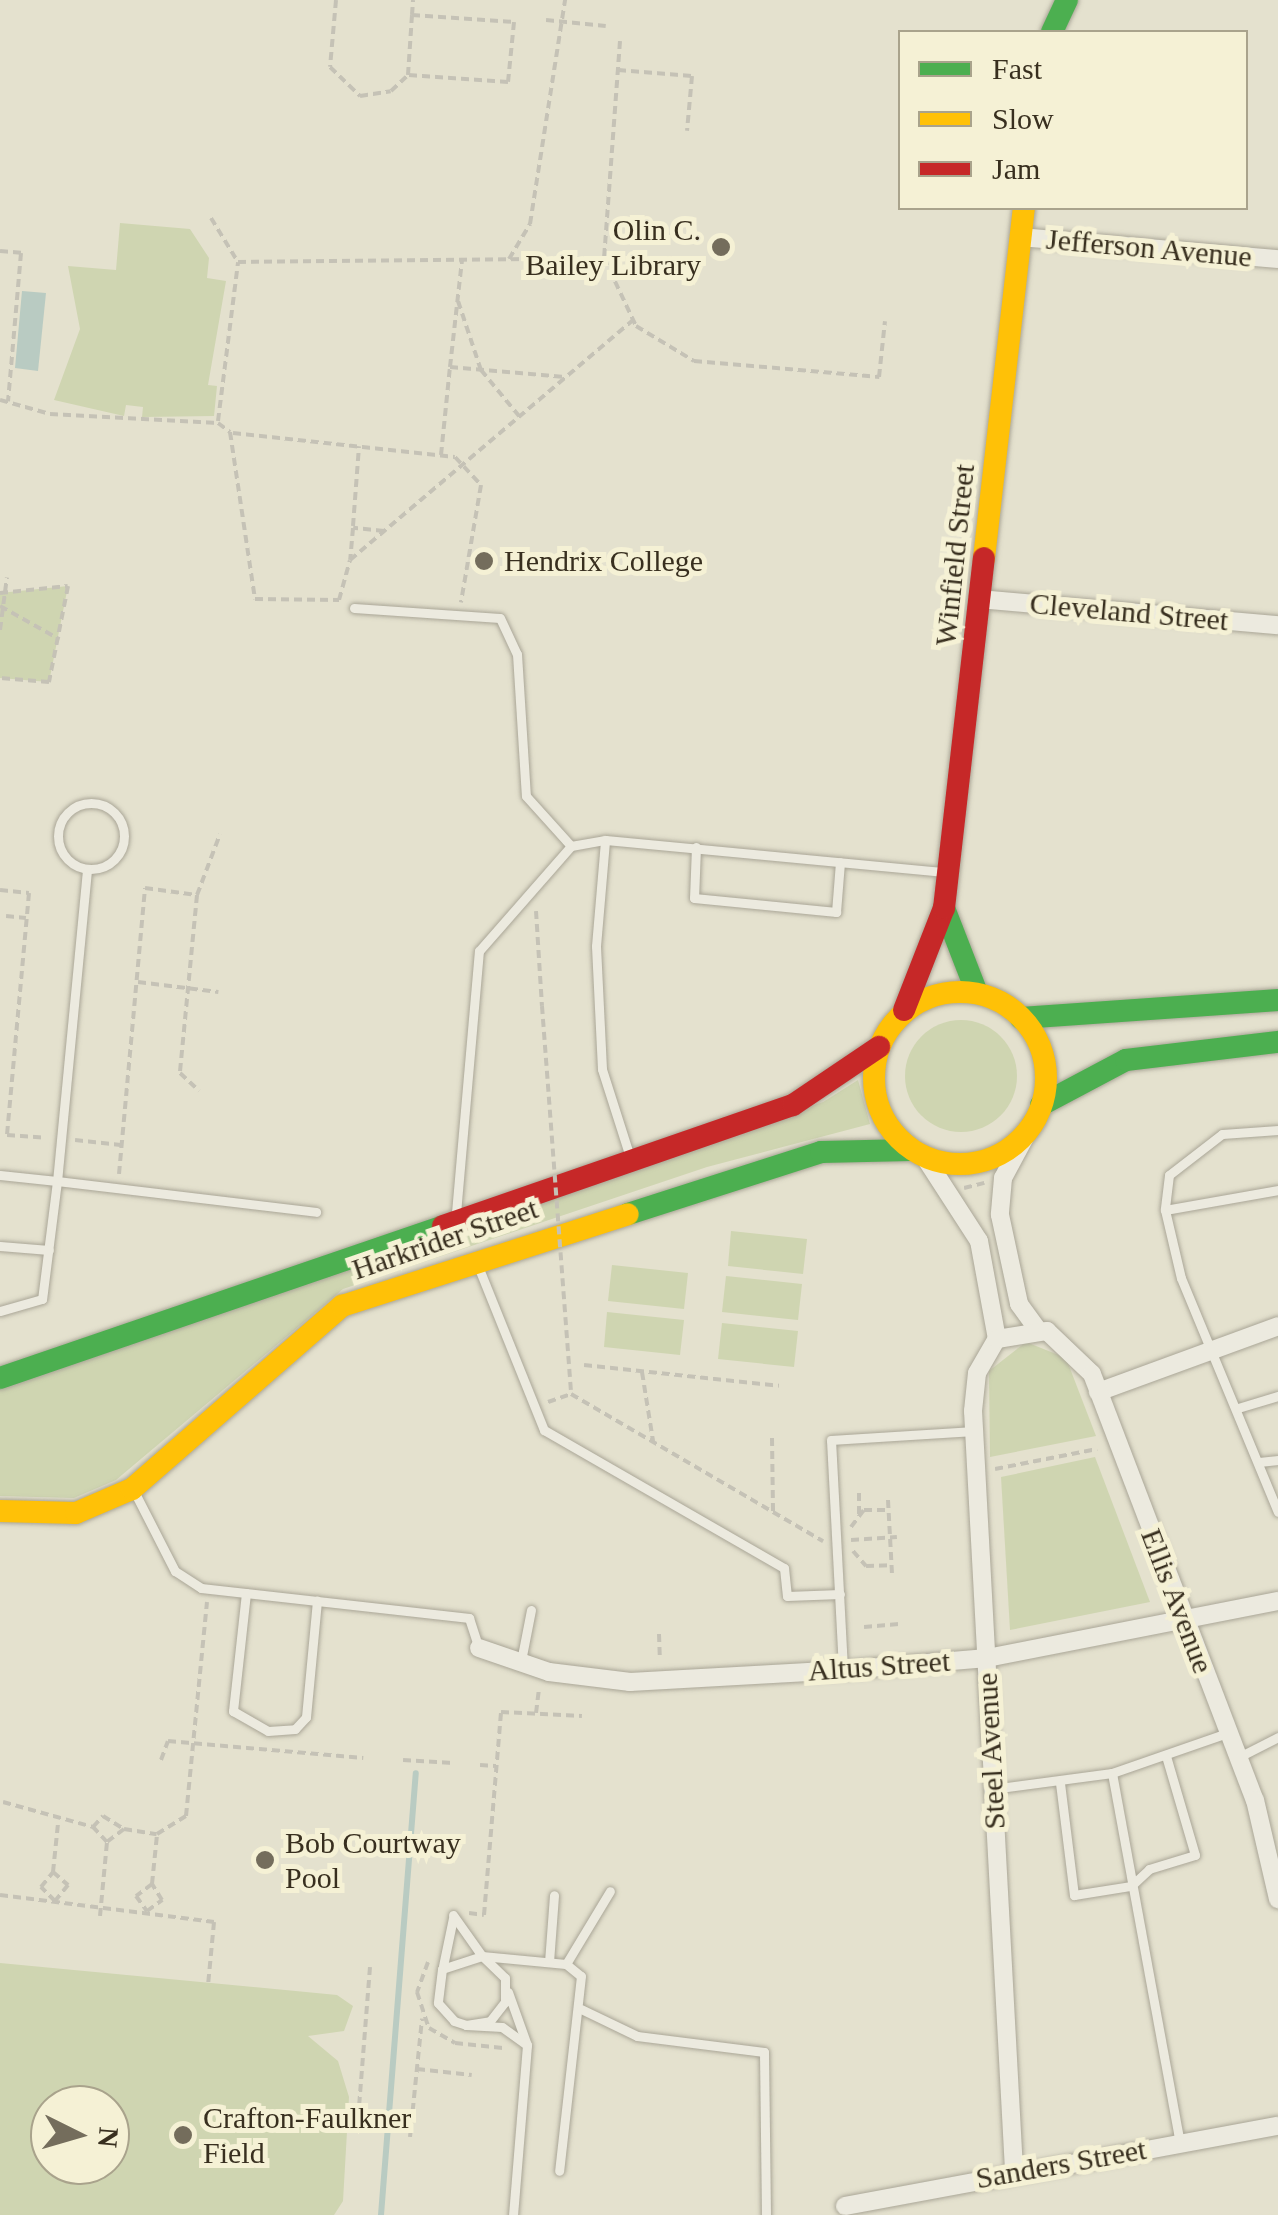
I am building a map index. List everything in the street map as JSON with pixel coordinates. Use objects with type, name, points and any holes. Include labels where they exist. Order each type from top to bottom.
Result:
[{"type":"main road","points":[[1044,30],[1045,0]]},
{"type":"main road","points":[[1053,30],[1067,0]]},
{"type":"main road","name":"Winfield Street","points":[[904,1010],[944,908],[1024,210]]},
{"type":"main road","name":"Winfield Street","points":[[944,908],[977,993]]},
{"type":"main road","points":[[1036,1115],[1042,1054],[1021,1018],[977,993],[950,992],[904,1010],[879,1047],[882,1114],[917,1153],[993,1158],[1036,1115],[1126,1060],[1278,1042]]},
{"type":"main road","points":[[1021,1018],[1278,1000]]},
{"type":"main road","name":"Harkrider Street","points":[[0,1378],[633,1165],[793,1105],[879,1047]]},
{"type":"main road","name":"Harkrider Street","points":[[0,1511],[76,1513],[132,1489],[342,1306],[476,1258],[820,1152],[917,1153]]},
{"type":"street","name":"Jefferson Avenue","points":[[1020,237],[1278,259]]},
{"type":"street","name":"Cleveland Street","points":[[980,598],[1278,625]]},
{"type":"street","points":[[917,1153],[979,1241],[997,1339],[1037,1329],[1013,1286],[1000,1215],[1004,1178],[1036,1115]]},
{"type":"street","points":[[1098,1392],[1278,1326]]},
{"type":"street","name":"Ellis Avenue","points":[[1037,1329],[1074,1348],[1098,1392],[1181,1618],[1239,1757],[1278,1899]]},
{"type":"street","name":"Steel Avenue","points":[[997,1339],[977,1374],[974,1432],[1014,2170]]},
{"type":"street","name":"Altus Street","points":[[478,1648],[521,1662],[630,1682],[844,1670],[987,1658],[1278,1601]]},
{"type":"street","name":"Sanders Street","points":[[846,2206],[1014,2170],[1278,2126]]},
{"type":"lane","points":[[354,608],[500,618],[517,654],[526,796],[571,846]]},
{"type":"lane","points":[[90,803],[119,817],[124,838],[117,858],[87,870],[68,860],[56,836],[70,811],[90,803]]},
{"type":"lane","points":[[455,1225],[472,969],[533,881],[571,846],[605,840],[948,872]]},
{"type":"lane","points":[[605,840],[596,946],[602,1069],[633,1165]]},
{"type":"lane","points":[[696,847],[694,898],[836,912],[840,862]]},
{"type":"lane","points":[[0,1311],[42,1299],[87,870]]},
{"type":"lane","points":[[1278,1130],[1222,1134],[1169,1176],[1164,1210],[1180,1278],[1214,1347],[1278,1512]]},
{"type":"lane","points":[[0,1175],[316,1212]]},
{"type":"lane","points":[[1164,1210],[1278,1190]]},
{"type":"lane","points":[[0,1246],[49,1250]]},
{"type":"lane","points":[[476,1258],[544,1430],[784,1568],[787,1596],[840,1594]]},
{"type":"lane","points":[[1238,1408],[1278,1396]]},
{"type":"lane","points":[[844,1670],[832,1440],[974,1432]]},
{"type":"lane","points":[[1259,1462],[1278,1460]]},
{"type":"lane","points":[[132,1489],[186,1581],[246,1593],[469,1618],[478,1648]]},
{"type":"lane","points":[[246,1593],[233,1710],[268,1731],[295,1729],[306,1717],[317,1601]]},
{"type":"lane","points":[[521,1662],[532,1610]]},
{"type":"lane","points":[[992,1789],[1112,1773],[1230,1732]]},
{"type":"lane","points":[[1239,1757],[1278,1737]]},
{"type":"lane","points":[[1060,1782],[1074,1895],[1130,1886],[1149,1869],[1194,1854],[1166,1756]]},
{"type":"lane","points":[[1112,1773],[1180,2143]]},
{"type":"lane","points":[[566,1964],[610,1890]]},
{"type":"lane","points":[[549,1962],[554,1895]]},
{"type":"lane","points":[[512,2215],[527,2045],[507,1990],[453,1916],[438,2003],[466,2025],[502,2026],[527,2045]]},
{"type":"lane","points":[[442,1969],[482,1956],[566,1964],[581,1976],[581,2009],[558,2171]]},
{"type":"lane","points":[[466,2025],[490,2020],[507,1990]]},
{"type":"lane","points":[[581,2009],[636,2036],[764,2052],[766,2215]]},
{"type":"path","points":[[336,0],[336,79],[376,96],[408,75],[508,82],[514,22],[412,15]]},
{"type":"path","points":[[408,75],[413,0]]},
{"type":"path","points":[[509,259],[530,224],[565,0]]},
{"type":"path","points":[[546,20],[606,26]]},
{"type":"path","points":[[620,41],[604,258],[632,321],[694,362],[880,377],[885,322]]},
{"type":"path","points":[[618,70],[692,76],[688,131]]},
{"type":"path","points":[[211,218],[238,262],[218,422]]},
{"type":"path","points":[[0,251],[20,253],[8,401]]},
{"type":"path","points":[[238,262],[604,258]]},
{"type":"path","points":[[441,455],[462,260]]},
{"type":"path","points":[[458,301],[481,370],[519,416]]},
{"type":"path","points":[[350,560],[632,321]]},
{"type":"path","points":[[450,367],[565,377]]},
{"type":"path","points":[[0,400],[50,414],[218,422],[230,432],[441,455],[462,464],[481,484],[459,616]]},
{"type":"path","points":[[230,432],[256,599],[338,600],[350,560],[359,446]]},
{"type":"path","points":[[353,528],[384,530]]},
{"type":"path","points":[[0,630],[8,577]]},
{"type":"path","points":[[0,678],[49,682],[68,586],[3,593]]},
{"type":"path","points":[[2,606],[60,638]]},
{"type":"path","points":[[200,1090],[180,1073],[197,894],[220,834]]},
{"type":"path","points":[[118,1188],[145,888],[197,894]]},
{"type":"path","points":[[0,890],[29,893],[8,1135]]},
{"type":"path","points":[[534,894],[571,1394]]},
{"type":"path","points":[[6,916],[26,918]]},
{"type":"path","points":[[136,982],[218,992]]},
{"type":"path","points":[[963,1188],[989,1182]]},
{"type":"path","points":[[584,1365],[779,1386]]},
{"type":"path","points":[[642,1371],[649,1450]]},
{"type":"path","points":[[533,1407],[571,1394],[822,1541]]},
{"type":"path","points":[[772,1438],[773,1512]]},
{"type":"path","points":[[995,1469],[1097,1449]]},
{"type":"path","points":[[848,1540],[859,1515],[859,1493]]},
{"type":"path","points":[[888,1500],[892,1574]]},
{"type":"path","points":[[859,1515],[888,1510]]},
{"type":"path","points":[[848,1540],[897,1537]]},
{"type":"path","points":[[848,1540],[866,1566],[891,1565]]},
{"type":"path","points":[[100,1916],[107,1842],[124,1829],[157,1834],[186,1816],[207,1602]]},
{"type":"path","points":[[864,1626],[902,1624]]},
{"type":"path","points":[[659,1634],[660,1658]]},
{"type":"path","points":[[536,1713],[540,1683]]},
{"type":"path","points":[[464,1913],[484,1915],[501,1712],[582,1716]]},
{"type":"path","points":[[161,1760],[168,1741],[363,1758]]},
{"type":"path","points":[[403,1760],[452,1763]]},
{"type":"path","points":[[480,1765],[496,1766]]},
{"type":"path","points":[[3,1802],[37,1804],[58,1824],[93,1827],[116,1817],[124,1829]]},
{"type":"path","points":[[54,1901],[41,1887],[54,1872],[58,1824]]},
{"type":"path","points":[[93,1827],[107,1842]]},
{"type":"path","points":[[147,1910],[162,1900],[152,1884],[157,1834]]},
{"type":"path","points":[[54,1872],[68,1885],[54,1901]]},
{"type":"path","points":[[147,1910],[136,1896],[152,1884]]},
{"type":"path","points":[[0,1894],[147,1910],[214,1922],[208,1985]]},
{"type":"path","points":[[370,1967],[358,2118],[411,2124]]},
{"type":"path","points":[[410,2137],[422,2014]]},
{"type":"path","points":[[416,2070],[472,2074]]},
{"type":"green space","points":[[120,223],[190,229],[209,258],[207,278],[226,281],[208,385],[217,386],[214,416],[142,417],[143,407],[126,405],[124,416],[54,400],[80,329],[68,266],[116,270]]},
{"type":"green space","points":[[68,586],[49,682],[0,678],[0,593]]},
{"type":"green space","points":[[961,1020],[983,1024],[1001,1036],[1013,1054],[1017,1076],[1013,1098],[1001,1116],[983,1128],[961,1132],[939,1128],[921,1116],[909,1098],[905,1076],[909,1054],[921,1036],[939,1024]]},
{"type":"green space","points":[[858,1080],[870,1124],[707,1167],[343,1289],[116,1480],[74,1498],[0,1496],[0,1390],[823,1102]]},
{"type":"green space","points":[[731,1231],[807,1239],[803,1274],[728,1266]]},
{"type":"green space","points":[[612,1265],[688,1273],[684,1309],[608,1301]]},
{"type":"green space","points":[[726,1276],[802,1284],[798,1320],[722,1312]]},
{"type":"green space","points":[[607,1312],[684,1320],[680,1355],[604,1347]]},
{"type":"green space","points":[[722,1323],[798,1331],[794,1367],[718,1359]]},
{"type":"green space","points":[[1026,1342],[1066,1358],[1096,1436],[990,1457],[989,1371]]},
{"type":"green space","points":[[1095,1457],[1150,1602],[1010,1630],[1001,1477]]},
{"type":"green space","points":[[0,1963],[337,1995],[353,2006],[344,2031],[308,2036],[338,2061],[349,2097],[343,2201],[334,2215],[0,2215]]},
{"type":"shaded area","points":[[22,291],[46,293],[38,371],[15,368]]},
{"type":"waterway","points":[[381,2215],[416,1773]]},
{"type":"traffic: fast","points":[[1053,30],[1067,0]]},
{"type":"traffic: fast","points":[[944,908],[977,993]]},
{"type":"traffic: fast","points":[[1021,1018],[1278,1000]]},
{"type":"traffic: fast","points":[[1041,1105],[1126,1060],[1278,1042]]},
{"type":"traffic: fast","points":[[628,1214],[821,1152],[911,1150]]},
{"type":"traffic: fast","points":[[0,1378],[443,1226]]},
{"type":"traffic: slow","points":[[984,558],[1024,210]]},
{"type":"traffic: slow","points":[[960,992],[993,999],[1021,1017],[1039,1045],[1046,1078],[1039,1111],[1021,1139],[993,1157],[960,1164],[927,1157],[899,1139],[881,1111],[874,1078],[881,1045],[899,1017],[927,999],[960,992]]},
{"type":"traffic: slow","points":[[0,1511],[76,1513],[132,1489],[342,1306],[628,1214]]},
{"type":"traffic: jam","points":[[904,1010],[944,908],[984,558]]},
{"type":"traffic: jam","points":[[443,1226],[793,1105],[879,1047]]},
{"type":"place","name":"Olin C. Bailey Library","points":[[721,247]]},
{"type":"place","name":"Hendrix College","points":[[484,561]]},
{"type":"place","name":"Bob Courtway Pool","points":[[265,1860]]},
{"type":"place","name":"Crafton-Faulkner Field","points":[[183,2135]]}]
